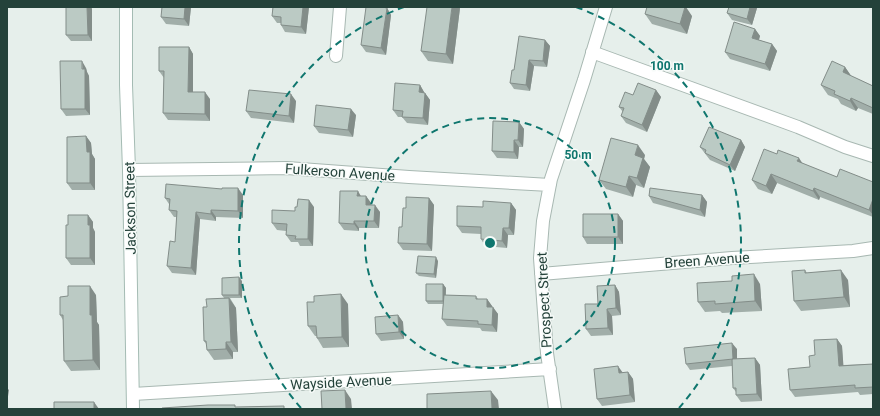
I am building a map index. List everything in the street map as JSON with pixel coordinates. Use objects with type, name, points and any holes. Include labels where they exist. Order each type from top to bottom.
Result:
[{"type":"street","name":"Jackson Street","points":[[126,7],[126,85],[130,170],[133,409]]},
{"type":"street","points":[[336,56],[340,7]]},
{"type":"street","name":"Prospect Street","points":[[555,409],[541,274],[540,258],[543,220],[550,185],[606,7]]},
{"type":"street","points":[[592,52],[798,127],[844,147],[873,156]]},
{"type":"street","name":"Fulkerson Avenue","points":[[130,170],[287,168],[550,185]]},
{"type":"street","name":"Breen Avenue","points":[[541,274],[732,258],[853,251],[873,248]]},
{"type":"street","name":"Wayside Avenue","points":[[132,394],[550,370]]},
{"type":"building","points":[[66,7],[87,7],[88,35],[66,35]]},
{"type":"building","points":[[162,7],[185,7],[184,19],[161,17]]},
{"type":"building","points":[[273,7],[303,7],[301,27],[281,25],[281,17],[272,16]]},
{"type":"building","points":[[366,7],[387,8],[381,48],[361,45]]},
{"type":"building","points":[[427,7],[452,7],[446,54],[421,51]]},
{"type":"building","points":[[647,7],[685,7],[680,24],[645,14]]},
{"type":"building","points":[[729,7],[750,7],[747,19],[727,13]]},
{"type":"building","points":[[734,22],[755,29],[752,38],[772,44],[765,64],[725,52]]},
{"type":"building","points":[[519,36],[545,40],[543,61],[529,60],[526,85],[510,83],[512,70],[514,70]]},
{"type":"building","points":[[159,47],[189,47],[188,92],[205,92],[205,114],[163,113],[164,71],[159,71]]},
{"type":"building","points":[[60,61],[82,61],[82,69],[85,69],[85,109],[61,109]]},
{"type":"building","points":[[832,61],[845,67],[843,72],[873,86],[873,108],[851,98],[850,101],[834,94],[835,91],[821,85]]},
{"type":"building","points":[[395,83],[420,85],[419,92],[425,93],[423,118],[402,117],[403,111],[393,110]]},
{"type":"building","points":[[638,83],[656,90],[642,125],[621,116],[624,108],[619,107],[625,92],[633,95]]},
{"type":"building","points":[[249,90],[291,94],[289,116],[246,111]]},
{"type":"building","points":[[316,105],[351,109],[348,130],[314,126]]},
{"type":"building","points":[[493,121],[519,122],[518,140],[514,140],[514,152],[492,151]]},
{"type":"building","points":[[709,127],[741,140],[730,165],[705,153],[706,150],[700,147]]},
{"type":"building","points":[[86,136],[87,152],[90,152],[90,183],[67,183],[67,137]]},
{"type":"building","points":[[611,138],[638,145],[635,155],[643,158],[637,178],[629,176],[626,187],[599,180]]},
{"type":"building","points":[[764,149],[777,154],[778,150],[799,158],[797,161],[837,177],[840,169],[873,182],[873,199],[869,210],[814,188],[813,191],[771,174],[766,186],[752,180]]},
{"type":"building","points":[[166,184],[222,189],[238,188],[238,211],[211,210],[211,214],[196,212],[191,268],[167,266],[170,241],[175,242],[177,211],[169,210],[170,199],[165,198]]},
{"type":"building","points":[[650,188],[702,195],[700,210],[649,196]]},
{"type":"building","points":[[340,191],[358,191],[357,196],[366,196],[366,205],[375,205],[374,221],[354,221],[354,224],[339,223]]},
{"type":"building","points":[[406,197],[429,198],[427,244],[398,243],[399,227],[402,227],[403,208],[406,208]]},
{"type":"building","points":[[298,199],[309,200],[308,239],[295,239],[296,236],[286,235],[287,224],[272,223],[272,210],[295,211]]},
{"type":"building","points":[[483,201],[511,203],[509,228],[503,228],[502,241],[481,239],[481,227],[457,226],[457,206],[483,207]]},
{"type":"building","points":[[583,214],[618,214],[618,237],[583,237]]},
{"type":"building","points":[[68,215],[88,215],[88,225],[90,225],[90,258],[66,258],[66,225],[68,225]]},
{"type":"building","points":[[418,256],[436,257],[434,274],[416,273]]},
{"type":"building","points":[[805,270],[805,273],[841,270],[844,297],[794,301],[792,271]]},
{"type":"building","points":[[754,274],[755,301],[715,304],[715,301],[698,302],[697,283],[732,281],[732,276]]},
{"type":"building","points":[[239,277],[239,295],[222,295],[222,278]]},
{"type":"building","points":[[426,284],[443,284],[443,301],[426,301]]},
{"type":"building","points":[[615,285],[616,308],[607,309],[608,328],[586,329],[585,304],[598,304],[597,286]]},
{"type":"building","points":[[68,286],[90,286],[93,360],[64,361],[63,315],[60,315],[60,297],[68,296]]},
{"type":"building","points":[[341,294],[342,337],[317,338],[316,326],[308,326],[307,302],[314,302],[314,296]]},
{"type":"building","points":[[444,295],[476,296],[476,299],[487,299],[487,307],[493,307],[492,325],[478,324],[478,321],[442,319]]},
{"type":"building","points":[[229,298],[231,342],[226,342],[226,349],[207,350],[206,341],[204,341],[203,307],[207,307],[206,299]]},
{"type":"building","points":[[398,315],[399,332],[376,334],[375,317]]},
{"type":"building","points":[[837,339],[839,366],[873,364],[873,387],[855,388],[855,385],[790,390],[788,369],[810,367],[809,356],[815,355],[814,340]]},
{"type":"building","points":[[732,343],[733,359],[686,364],[684,348]]},
{"type":"building","points":[[755,358],[757,394],[736,395],[736,388],[733,388],[732,359]]},
{"type":"building","points":[[618,366],[619,373],[628,372],[630,395],[597,399],[594,369]]},
{"type":"building","points":[[345,390],[346,409],[322,409],[321,391]]},
{"type":"building","points":[[491,391],[492,409],[427,409],[427,394]]},
{"type":"building","points":[[54,402],[94,402],[94,409],[54,409]]},
{"type":"building","points":[[208,405],[235,405],[235,407],[284,406],[284,409],[162,409]]}]
